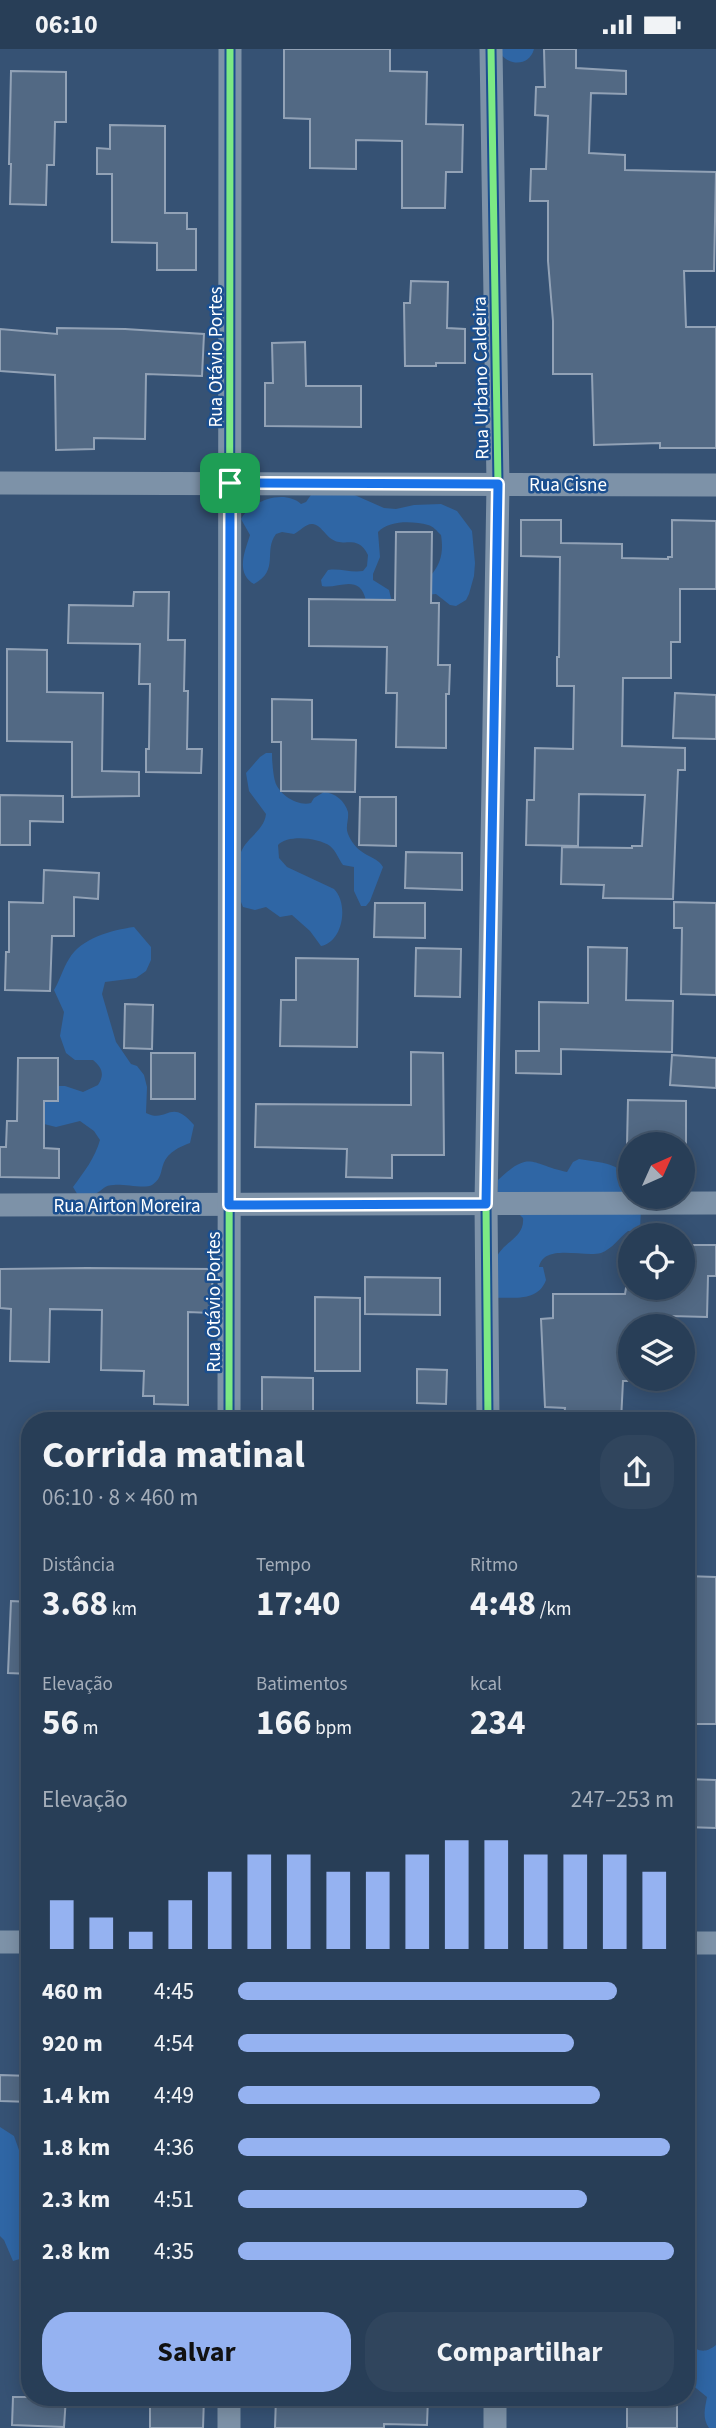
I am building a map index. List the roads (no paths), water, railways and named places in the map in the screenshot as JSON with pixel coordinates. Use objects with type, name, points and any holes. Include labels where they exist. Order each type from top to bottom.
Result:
[{"type":"street","name":"Rua Otávio Portes","points":[[229,1412],[230,49]]},
{"type":"street","name":"Rua Urbano Caldeira","points":[[488,1412],[486,1204],[498,484],[491,49]]},
{"type":"street","name":"Rua Cisne","points":[[0,482],[716,485]]},
{"type":"street","name":"Rua Airton Moreira","points":[[0,1205],[716,1203]]},
{"type":"street","points":[[0,1942],[21,1942]]},
{"type":"street","points":[[695,1943],[716,1943]]},
{"type":"street","points":[[229,2406],[229,2428]]},
{"type":"street","points":[[495,2406],[495,2428]]}]
